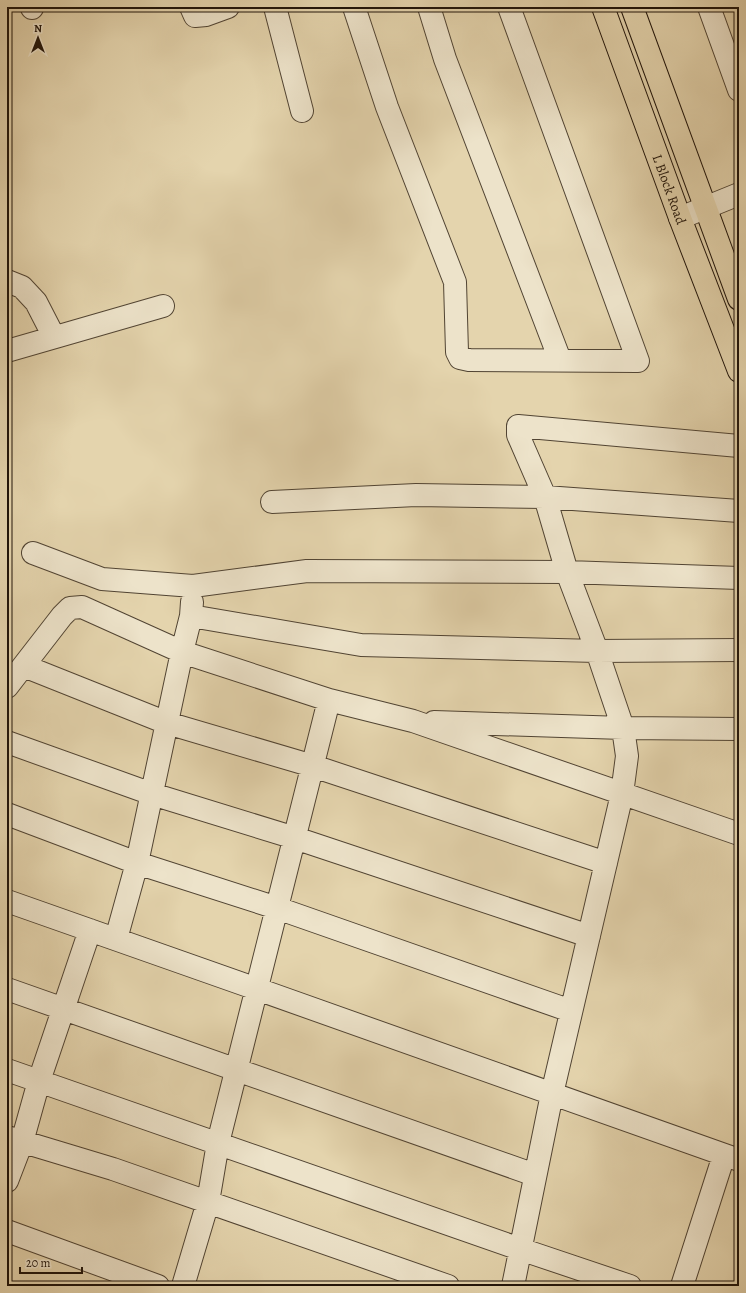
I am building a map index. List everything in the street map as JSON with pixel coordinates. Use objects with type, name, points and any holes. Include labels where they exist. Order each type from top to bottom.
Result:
[{"type":"main road","name":"L Block Road","points":[[603,7],[680,218],[739,371]]},
{"type":"main road","name":"L Block Road","points":[[632,7],[739,299]]},
{"type":"street","points":[[191,7],[195,16],[206,15],[228,7]]},
{"type":"street","points":[[275,7],[302,111]]},
{"type":"street","points":[[354,7],[387,107],[455,282],[457,352],[460,358],[469,360],[638,361],[509,7]]},
{"type":"street","points":[[429,7],[445,59],[560,360]]},
{"type":"street","points":[[709,7],[739,90]]},
{"type":"street","points":[[680,218],[739,194]]},
{"type":"street","points":[[7,281],[22,287],[36,302],[54,337]]},
{"type":"street","points":[[7,351],[163,306]]},
{"type":"street","points":[[513,1286],[552,1094],[622,794],[627,756],[623,728],[597,652],[567,572],[545,497],[518,435],[518,426],[739,446]]},
{"type":"street","points":[[272,502],[416,495],[545,497],[739,511]]},
{"type":"street","points":[[33,553],[102,579],[193,586],[308,571],[567,572],[739,578]]},
{"type":"street","points":[[116,939],[138,863],[182,652],[191,616],[193,586]]},
{"type":"street","points":[[7,687],[62,616],[70,608],[82,607],[182,652],[329,700],[413,721],[739,834]]},
{"type":"street","points":[[191,616],[361,645],[597,652],[739,650]]},
{"type":"street","points":[[24,666],[167,723],[313,766],[606,863]]},
{"type":"street","points":[[183,1286],[208,1202],[218,1143],[329,700]]},
{"type":"street","points":[[413,721],[623,728],[739,729]]},
{"type":"street","points":[[7,742],[152,794],[295,838],[589,936]]},
{"type":"street","points":[[7,814],[138,863],[277,908],[571,1011]]},
{"type":"street","points":[[7,902],[116,939],[731,1157],[682,1286]]},
{"type":"street","points":[[7,1181],[14,1139],[39,1081],[90,930]]},
{"type":"street","points":[[7,989],[535,1175]]},
{"type":"street","points":[[7,1070],[630,1286]]},
{"type":"street","points":[[14,1139],[113,1169],[448,1286]]},
{"type":"street","points":[[7,1231],[158,1286]]}]
